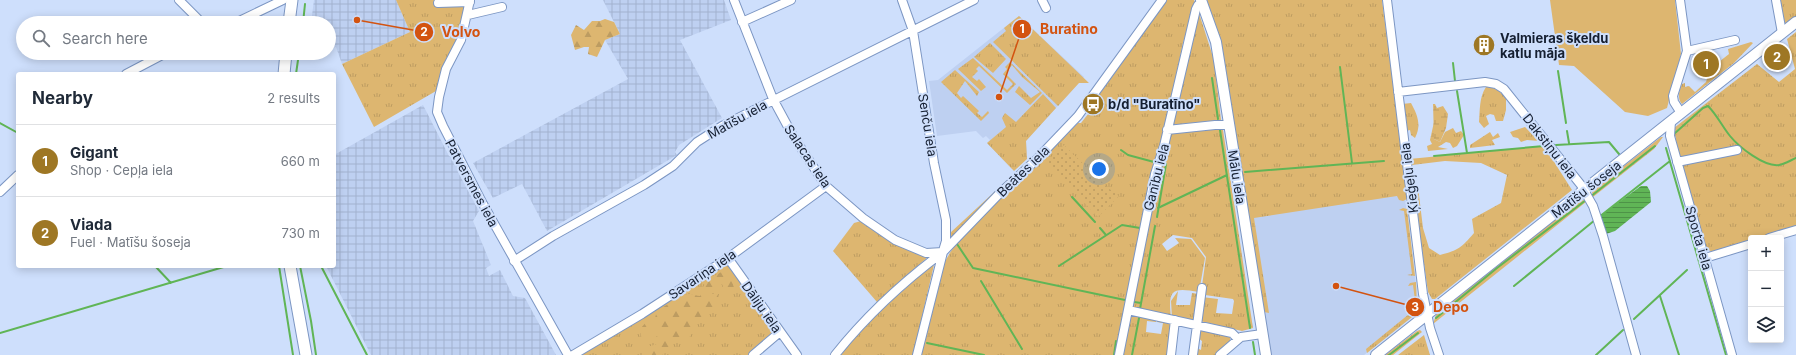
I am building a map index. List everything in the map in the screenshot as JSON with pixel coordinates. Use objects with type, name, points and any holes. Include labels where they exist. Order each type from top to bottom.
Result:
[{"type":"highway","points":[[290,16],[292,0]]},
{"type":"highway","points":[[284,72],[285,60]]},
{"type":"highway","points":[[290,268],[306,355]]},
{"type":"main road","name":"Mālu iela","points":[[1201,1],[1216,42],[1228,125],[1256,286],[1266,355]]},
{"type":"main road","name":"Matīšu šoseja","points":[[1376,355],[1796,22]]},
{"type":"street","points":[[179,0],[195,16]]},
{"type":"street","points":[[250,16],[283,0]]},
{"type":"street","name":"Salacas iela","points":[[734,0],[773,99],[792,136],[826,186],[863,218],[895,240],[926,253],[943,252]]},
{"type":"street","points":[[742,22],[791,0]]},
{"type":"street","name":"Senču iela","points":[[902,0],[913,31],[934,162],[946,220],[946,241],[943,252]]},
{"type":"street","name":"Matīšu iela","points":[[514,261],[553,236],[644,185],[673,166],[697,142],[722,126],[773,99],[974,0]]},
{"type":"street","points":[[1042,0],[1046,8]]},
{"type":"street","name":"Beātes iela","points":[[835,355],[848,338],[878,307],[943,252],[1078,116],[1162,0]]},
{"type":"street","name":"Ķieģeļu iela","points":[[1387,0],[1427,315],[1439,355]]},
{"type":"street","points":[[1680,0],[1687,51],[1673,96],[1674,102],[1681,113]]},
{"type":"street","points":[[1776,0],[1782,33]]},
{"type":"street","points":[[438,3],[470,1]]},
{"type":"street","name":"Patversmes iela","points":[[470,1],[461,40],[446,69],[437,112],[442,126],[480,198],[568,355]]},
{"type":"street","name":"Ganību iela","points":[[1119,355],[1155,174],[1196,9],[1201,1]]},
{"type":"street","points":[[468,15],[502,7]]},
{"type":"street","points":[[1687,51],[1734,40]]},
{"type":"street","points":[[130,72],[153,60]]},
{"type":"street","name":"Dakstiņu iela","points":[[1398,92],[1485,82],[1496,84],[1504,89],[1520,107],[1584,191],[1593,206],[1603,236],[1636,355]]},
{"type":"street","name":"Sporta iela","points":[[1671,121],[1670,136],[1732,355]]},
{"type":"street","points":[[1167,130],[1228,125]]},
{"type":"street","points":[[1677,162],[1737,150]]},
{"type":"street","points":[[0,192],[16,177]]},
{"type":"street","name":"Savariņa iela","points":[[573,355],[642,314],[728,258],[826,186]]},
{"type":"street","points":[[1779,235],[1796,230]]},
{"type":"street","points":[[1705,258],[1748,245]]},
{"type":"street","points":[[918,355],[943,252]]},
{"type":"street","name":"Dāliju iela","points":[[728,258],[797,355]]},
{"type":"street","points":[[1193,355],[1202,288]]},
{"type":"street","points":[[1128,310],[1197,324],[1232,333],[1238,339]]},
{"type":"street","points":[[1171,355],[1175,320]]},
{"type":"street","points":[[753,355],[780,332]]},
{"type":"street","points":[[1220,355],[1241,337],[1262,334]]},
{"type":"shaded area","points":[[314,0],[396,0],[410,32],[342,64],[336,47],[336,16],[312,16]]},
{"type":"shaded area","points":[[603,0],[724,0],[731,20],[680,40],[722,118],[679,145],[675,152],[677,155],[547,231],[522,184],[493,198],[473,163],[628,79],[605,40],[620,34]]},
{"type":"shaded area","points":[[1019,16],[1084,77],[1026,141],[1027,158],[1012,169],[987,143],[990,140],[986,136],[983,138],[976,131],[937,136],[929,81],[938,80]]},
{"type":"shaded area","points":[[423,105],[449,156],[453,157],[459,169],[458,172],[479,211],[473,221],[491,265],[486,268],[489,276],[500,270],[513,296],[525,298],[556,355],[371,355],[327,268],[336,268],[336,154]]},
{"type":"shaded area","points":[[1641,186],[1647,186],[1650,191],[1651,202],[1615,231],[1606,234],[1600,225],[1601,215]]},
{"type":"shaded area","points":[[1404,188],[1419,309],[1417,313],[1364,355],[1271,355],[1248,216]]},
{"type":"green space","points":[[396,0],[467,0],[459,37],[436,91],[374,127],[342,64],[410,32]]},
{"type":"green space","points":[[1167,0],[1194,0],[1195,2],[1183,43],[1155,174],[1140,228],[1118,355],[921,355],[943,265],[951,251],[967,231],[1078,123],[1081,123],[1092,109],[1094,110],[1099,102],[1098,96]]},
{"type":"green space","points":[[1207,0],[1382,0],[1408,195],[1407,199],[1403,201],[1399,200],[1397,196],[1254,218],[1269,313],[1264,312],[1220,46]]},
{"type":"green space","points":[[1550,0],[1675,0],[1681,54],[1667,108],[1648,116],[1625,112],[1574,66],[1559,65]]},
{"type":"green space","points":[[1779,0],[1796,0],[1796,17],[1785,26]]},
{"type":"green space","points":[[1198,10],[1214,60],[1221,120],[1172,125]]},
{"type":"green space","points":[[1019,16],[1089,83],[1079,83],[1058,106],[993,42],[1006,31],[1004,28]]},
{"type":"green space","points":[[605,19],[614,22],[620,34],[605,40],[597,57],[588,54],[589,47],[575,50],[571,35],[576,25],[584,30],[592,21],[600,21]]},
{"type":"green space","points":[[1796,32],[1796,226],[1767,235],[1748,235],[1748,241],[1713,252],[1706,249],[1679,159],[1674,128],[1757,64],[1779,82],[1795,69],[1787,39]]},
{"type":"green space","points":[[1751,42],[1753,43],[1734,63],[1682,104],[1680,102],[1679,94],[1682,84],[1685,83],[1685,87],[1689,86],[1695,92],[1706,82],[1710,69],[1729,54],[1728,49]]},
{"type":"green space","points":[[990,43],[1006,59],[993,73],[974,57]]},
{"type":"green space","points":[[973,58],[1007,90],[1013,84],[1003,74],[1007,69],[1005,67],[1010,62],[1042,93],[1030,105],[1015,92],[1019,86],[1031,98],[1040,92],[1022,77],[1012,65],[1006,74],[1016,84],[1007,93],[979,66],[976,69],[978,71],[972,77],[977,81],[979,79],[986,87],[981,91],[958,69]]},
{"type":"green space","points":[[955,70],[979,92],[977,96],[965,81],[957,93],[961,98],[963,96],[979,111],[977,113],[982,117],[988,111],[989,113],[981,121],[941,82]]},
{"type":"green space","points":[[1489,86],[1499,91],[1506,98],[1506,110],[1503,121],[1496,121],[1494,115],[1490,114],[1486,116],[1489,124],[1484,128],[1479,122],[1480,104],[1486,87]]},
{"type":"green space","points":[[1043,94],[1056,108],[1026,141],[1027,159],[1014,171],[987,143],[1006,127],[1002,118],[1005,113],[1016,122]]},
{"type":"green space","points":[[1411,103],[1418,120],[1418,129],[1415,138],[1411,135],[1410,130],[1406,131],[1402,104]]},
{"type":"green space","points":[[1433,104],[1435,104],[1437,108],[1443,106],[1448,114],[1446,128],[1440,142],[1434,139]]},
{"type":"green space","points":[[1434,122],[1434,139],[1440,142],[1445,132],[1453,128],[1456,133],[1461,131],[1464,135],[1457,146],[1453,148],[1450,143],[1446,142],[1438,147],[1448,149],[1428,151],[1427,146],[1432,144],[1430,140]]},
{"type":"green space","points":[[1525,127],[1539,141],[1527,140],[1521,142],[1518,138],[1513,137],[1510,132]]},
{"type":"green space","points":[[1216,128],[1223,130],[1253,328],[1242,331],[1200,321],[1202,297],[1218,299],[1216,313],[1232,314],[1234,301],[1233,299],[1205,295],[1202,286],[1206,257],[1192,238],[1173,235],[1162,244],[1167,251],[1179,243],[1175,238],[1191,239],[1205,258],[1199,292],[1182,290],[1173,293],[1170,301],[1171,318],[1135,310],[1133,306],[1157,179],[1169,136],[1172,133]]},
{"type":"green space","points":[[1490,132],[1493,137],[1498,133],[1500,137],[1492,140],[1495,145],[1470,148],[1470,145]]},
{"type":"green space","points":[[1661,137],[1663,137],[1654,149],[1593,197],[1592,191]]},
{"type":"green space","points":[[1064,145],[1108,188],[1119,196],[1098,217],[1046,162]]},
{"type":"green space","points":[[1544,146],[1572,190],[1435,299],[1432,299],[1428,292],[1413,187],[1418,187],[1423,228],[1429,248],[1440,255],[1452,252],[1463,245],[1474,233],[1472,219],[1501,203],[1507,175],[1481,163],[1445,161],[1412,165],[1409,159]]},
{"type":"green space","points":[[1030,159],[1027,165],[950,239],[948,236],[950,233]]},
{"type":"green space","points":[[1583,200],[1586,202],[1433,324],[1436,315],[1577,202]]},
{"type":"green space","points":[[1403,208],[1407,209],[1415,276],[1407,275],[1412,274],[1404,211],[1399,210]]},
{"type":"green space","points":[[861,221],[929,256],[877,302],[833,251],[854,223]]},
{"type":"green space","points":[[728,258],[780,332],[753,355],[573,355]]},
{"type":"green space","points":[[934,265],[913,355],[839,355],[879,309],[905,289],[927,268]]},
{"type":"green space","points":[[727,269],[734,270],[739,280],[732,280],[734,288],[730,294],[725,292],[722,284],[718,283],[716,287],[711,289],[711,294],[719,294],[715,309],[710,309],[705,315],[699,318],[689,338],[671,343],[668,351],[662,355],[642,355],[644,348],[657,344],[655,339],[660,331],[654,329],[647,338],[642,341],[640,329],[650,318],[655,318],[657,311],[682,296],[690,294],[700,296],[707,277],[714,276]]},
{"type":"green space","points":[[1416,282],[1417,313],[1367,353],[1366,349],[1416,308],[1413,285],[1408,286],[1410,283]]},
{"type":"green space","points":[[1178,291],[1176,305],[1190,305],[1192,293],[1199,294],[1195,321],[1172,318],[1171,301]]},
{"type":"green space","points":[[1131,315],[1156,319],[1156,322],[1147,321],[1146,332],[1161,334],[1163,323],[1157,322],[1157,319],[1173,322],[1170,355],[1122,355]]},
{"type":"green space","points":[[1202,329],[1228,334],[1230,337],[1230,344],[1217,355],[1195,355],[1197,348],[1201,350],[1202,341],[1198,338],[1200,330]]},
{"type":"green space","points":[[1420,330],[1422,332],[1393,355],[1385,355],[1417,331]]},
{"type":"green space","points":[[1424,335],[1430,355],[1398,355]]},
{"type":"waterway","points":[[304,16],[305,4]]},
{"type":"waterway","points":[[296,72],[298,60]]},
{"type":"waterway","points":[[1453,63],[1455,81]]},
{"type":"waterway","points":[[1340,67],[1352,163]]},
{"type":"waterway","points":[[1558,71],[1566,123]]},
{"type":"waterway","points":[[1212,78],[1218,119]]},
{"type":"waterway","points":[[1457,91],[1467,153]]},
{"type":"waterway","points":[[1674,134],[1703,108],[1708,106],[1734,140],[1759,160],[1773,165],[1779,165],[1796,158]]},
{"type":"waterway","points":[[0,123],[16,132]]},
{"type":"waterway","points":[[1220,130],[1250,328]]},
{"type":"waterway","points":[[1567,131],[1569,143]]},
{"type":"waterway","points":[[1556,145],[1609,142],[1619,154]]},
{"type":"waterway","points":[[1434,156],[1544,146]]},
{"type":"waterway","points":[[1590,197],[1655,146]]},
{"type":"waterway","points":[[1666,148],[1726,355]]},
{"type":"waterway","points":[[1121,150],[1128,155],[1154,162]]},
{"type":"waterway","points":[[1245,172],[1384,161]]},
{"type":"waterway","points":[[1599,217],[1670,161]]},
{"type":"waterway","points":[[1157,217],[1166,164],[1163,164]]},
{"type":"waterway","points":[[1158,208],[1227,175]]},
{"type":"waterway","points":[[1072,197],[1095,222]]},
{"type":"waterway","points":[[1436,318],[1497,268],[1586,200]]},
{"type":"waterway","points":[[1514,286],[1595,220]]},
{"type":"waterway","points":[[1059,266],[1122,225],[1140,228]]},
{"type":"waterway","points":[[1140,309],[1155,226]]},
{"type":"waterway","points":[[1100,228],[1106,235]]},
{"type":"waterway","points":[[957,244],[973,268],[1125,300]]},
{"type":"waterway","points":[[157,268],[171,283]]},
{"type":"waterway","points":[[0,333],[220,268]]},
{"type":"waterway","points":[[279,268],[293,355]]},
{"type":"waterway","points":[[300,268],[316,355]]},
{"type":"waterway","points":[[322,268],[367,355]]},
{"type":"waterway","points":[[1634,319],[1687,270]]},
{"type":"waterway","points":[[981,281],[1022,349]]},
{"type":"waterway","points":[[1660,296],[1679,355]]},
{"type":"waterway","points":[[1134,302],[1141,303]]},
{"type":"waterway","points":[[1132,355],[1139,318]]},
{"type":"waterway","points":[[1596,355],[1623,330]]},
{"type":"waterway","points":[[1389,355],[1418,333]]},
{"type":"waterway","points":[[1114,355],[1116,341]]},
{"type":"waterway","points":[[1253,342],[1255,355]]},
{"type":"waterway","points":[[927,343],[984,355]]},
{"type":"place","name":"Volvo","points":[[357,20]]},
{"type":"place","name":"Valmieras šķeldu katlu māja","points":[[1484,45]]},
{"type":"place","name":"Viada","points":[[1777,57]]},
{"type":"place","name":"Gigant","points":[[1706,64]]},
{"type":"place","name":"Buratino","points":[[999,97]]},
{"type":"place","name":"b/d \"Buratīno\"","points":[[1093,104]]},
{"type":"place","name":"Depo","points":[[1336,286]]}]
